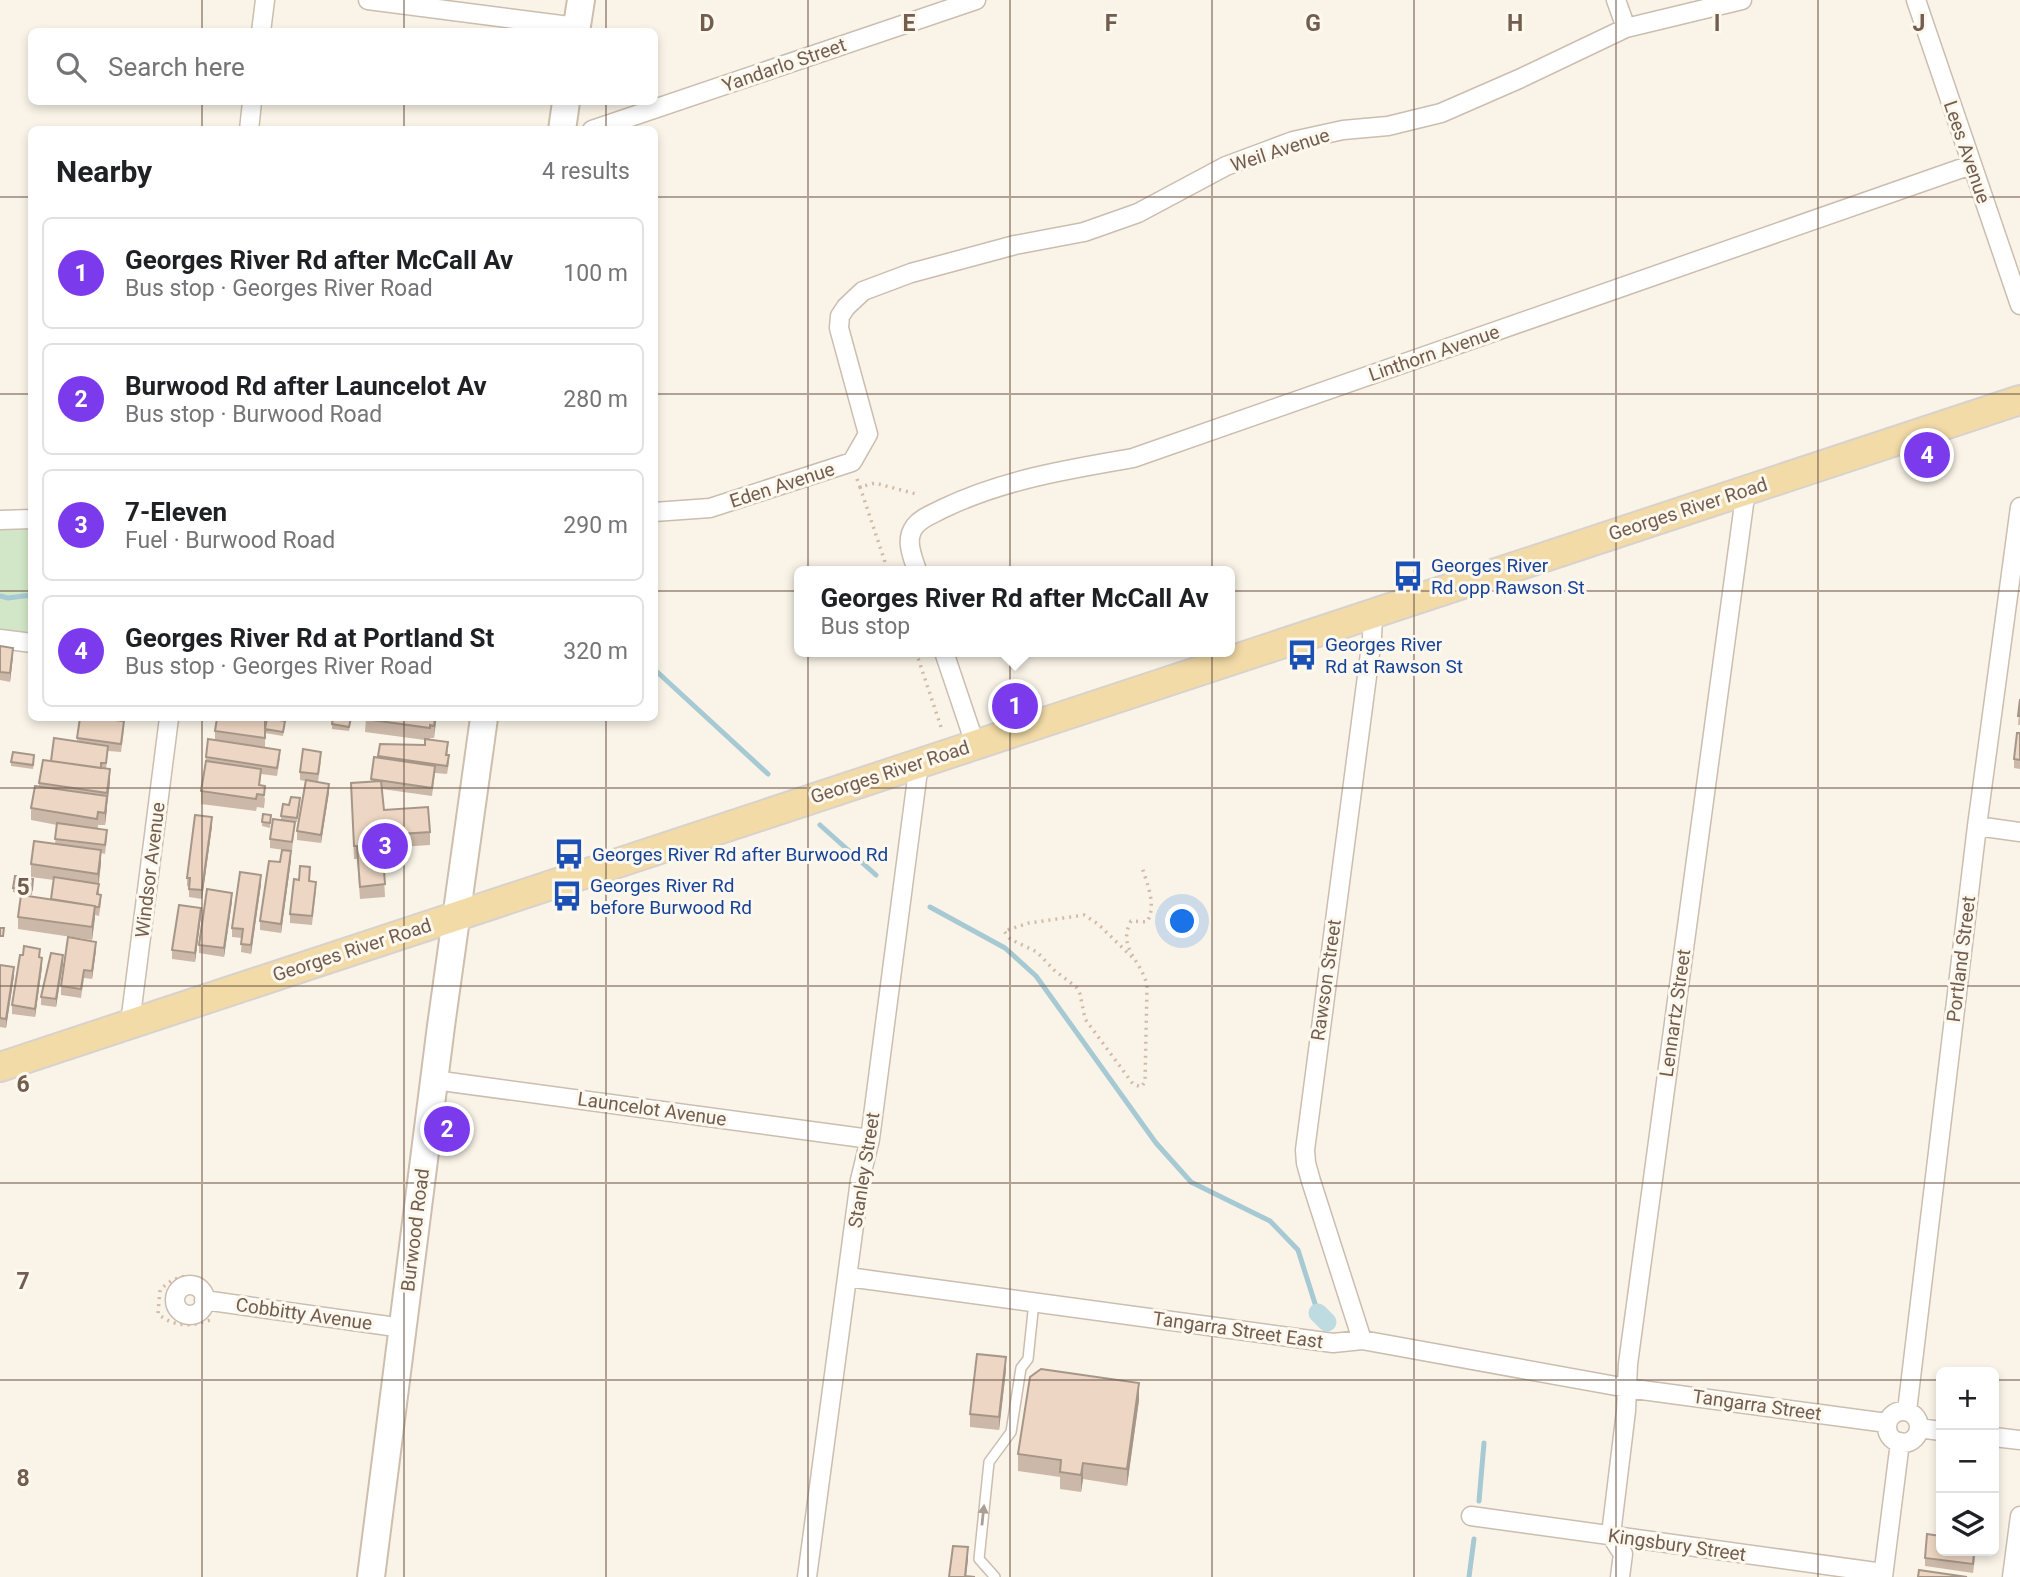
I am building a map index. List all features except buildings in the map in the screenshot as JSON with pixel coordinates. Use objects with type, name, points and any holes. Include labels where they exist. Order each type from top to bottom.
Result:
[{"type":"main road","points":[[577,28],[581,0]]},
{"type":"main road","points":[[563,126],[566,105]]},
{"type":"main road","name":"Georges River Road","points":[[0,1067],[2020,400]]},
{"type":"main road","name":"Burwood Road","points":[[370,1577],[484,721]]},
{"type":"street","points":[[262,28],[265,0]]},
{"type":"street","points":[[368,0],[570,28]]},
{"type":"street","name":"Yandarlo Street","points":[[604,126],[976,0]]},
{"type":"street","points":[[1616,0],[1626,27]]},
{"type":"street","name":"Weil Avenue","points":[[839,328],[840,316],[863,291],[911,273],[1015,245],[1084,232],[1138,213],[1226,166],[1293,141],[1343,130],[1388,126],[1441,113],[1626,27],[1742,0]]},
{"type":"street","name":"Lees Avenue","points":[[1916,0],[2020,304]]},
{"type":"street","points":[[249,126],[252,105]]},
{"type":"street","name":"Linthorn Avenue","points":[[915,566],[908,543],[914,526],[982,493],[1052,472],[1133,458],[1971,165]]},
{"type":"street","name":"Eden Avenue","points":[[658,512],[710,508],[852,462],[868,434],[839,328]]},
{"type":"street","name":"Lennartz Street","points":[[1612,1537],[1628,1364],[1746,489]]},
{"type":"street","name":"Portland Street","points":[[1907,1411],[1977,825],[2020,508]]},
{"type":"street","points":[[0,520],[28,519]]},
{"type":"street","name":"Rawson Street","points":[[1362,1340],[1311,1181],[1305,1150],[1373,638],[1373,613]]},
{"type":"street","points":[[0,639],[28,642]]},
{"type":"street","points":[[946,657],[975,744]]},
{"type":"street","name":"Windsor Avenue","points":[[130,1024],[169,721]]},
{"type":"street","name":"Stanley Street","points":[[807,1577],[860,1180],[870,1139],[919,763]]},
{"type":"street","points":[[1977,825],[2020,832]]},
{"type":"street","name":"Launcelot Avenue","points":[[434,1080],[870,1139]]},
{"type":"street","name":"Tangarra Street East","points":[[848,1276],[1333,1343],[1362,1340],[1627,1388]]},
{"type":"street","name":"Cobbitty Avenue","points":[[205,1300],[403,1328]]},
{"type":"street","name":"Tangarra Street","points":[[1627,1388],[1887,1423]]},
{"type":"street","points":[[1907,1411],[1916,1417],[1919,1428],[1913,1440],[1900,1442],[1888,1433],[1887,1423],[1894,1413],[1907,1411]]},
{"type":"street","points":[[1919,1428],[1936,1430]]},
{"type":"street","points":[[1999,1438],[2020,1440]]},
{"type":"street","points":[[1883,1575],[1900,1442]]},
{"type":"street","points":[[2012,1577],[2020,1516]]},
{"type":"street","name":"Kingsbury Street","points":[[1471,1517],[1883,1575]]},
{"type":"street","points":[[1612,1537],[1623,1554],[1620,1577]]},
{"type":"lane","points":[[995,1577],[978,1559],[989,1462],[1011,1432],[1021,1367],[1028,1359],[1034,1302]]},
{"type":"path","points":[[857,479],[886,566]]},
{"type":"path","points":[[860,487],[875,483],[916,494]]},
{"type":"path","points":[[918,657],[943,730]]},
{"type":"path","points":[[1132,957],[1098,924],[1084,915],[1029,923],[1004,931],[1010,939],[1037,952],[1076,987],[1085,1019],[1133,1084],[1141,1087],[1145,1082],[1147,987],[1146,978],[1132,957],[1127,936],[1131,921],[1147,922],[1151,915],[1151,901],[1142,867]]},
{"type":"green space","points":[[0,529],[28,529],[28,637],[0,633]]},
{"type":"waterway","points":[[0,596],[8,598],[28,596]]},
{"type":"waterway","points":[[658,673],[768,774]]},
{"type":"waterway","points":[[820,825],[876,875]]},
{"type":"waterway","points":[[930,907],[1005,948],[1036,976],[1156,1143],[1191,1182],[1270,1221],[1298,1250],[1318,1313]]},
{"type":"waterway","points":[[1318,1313],[1327,1322]]},
{"type":"waterway","points":[[1479,1501],[1484,1443]]},
{"type":"waterway","points":[[1469,1577],[1474,1539]]},
{"type":"place","name":"Georges River Rd at Portland St","points":[[1927,455]]},
{"type":"place","name":"Georges River Rd opp Rawson St","points":[[1408,576]]},
{"type":"place","name":"Georges River Rd at Rawson St","points":[[1302,655]]},
{"type":"place","name":"Georges River Rd after McCall Av","points":[[1015,706]]},
{"type":"place","name":"7-Eleven","points":[[385,846]]},
{"type":"place","name":"Georges River Rd after Burwood Rd","points":[[569,854]]},
{"type":"place","name":"Georges River Rd before Burwood Rd","points":[[567,896]]},
{"type":"place","name":"Burwood Rd after Launcelot Av","points":[[447,1129]]}]
